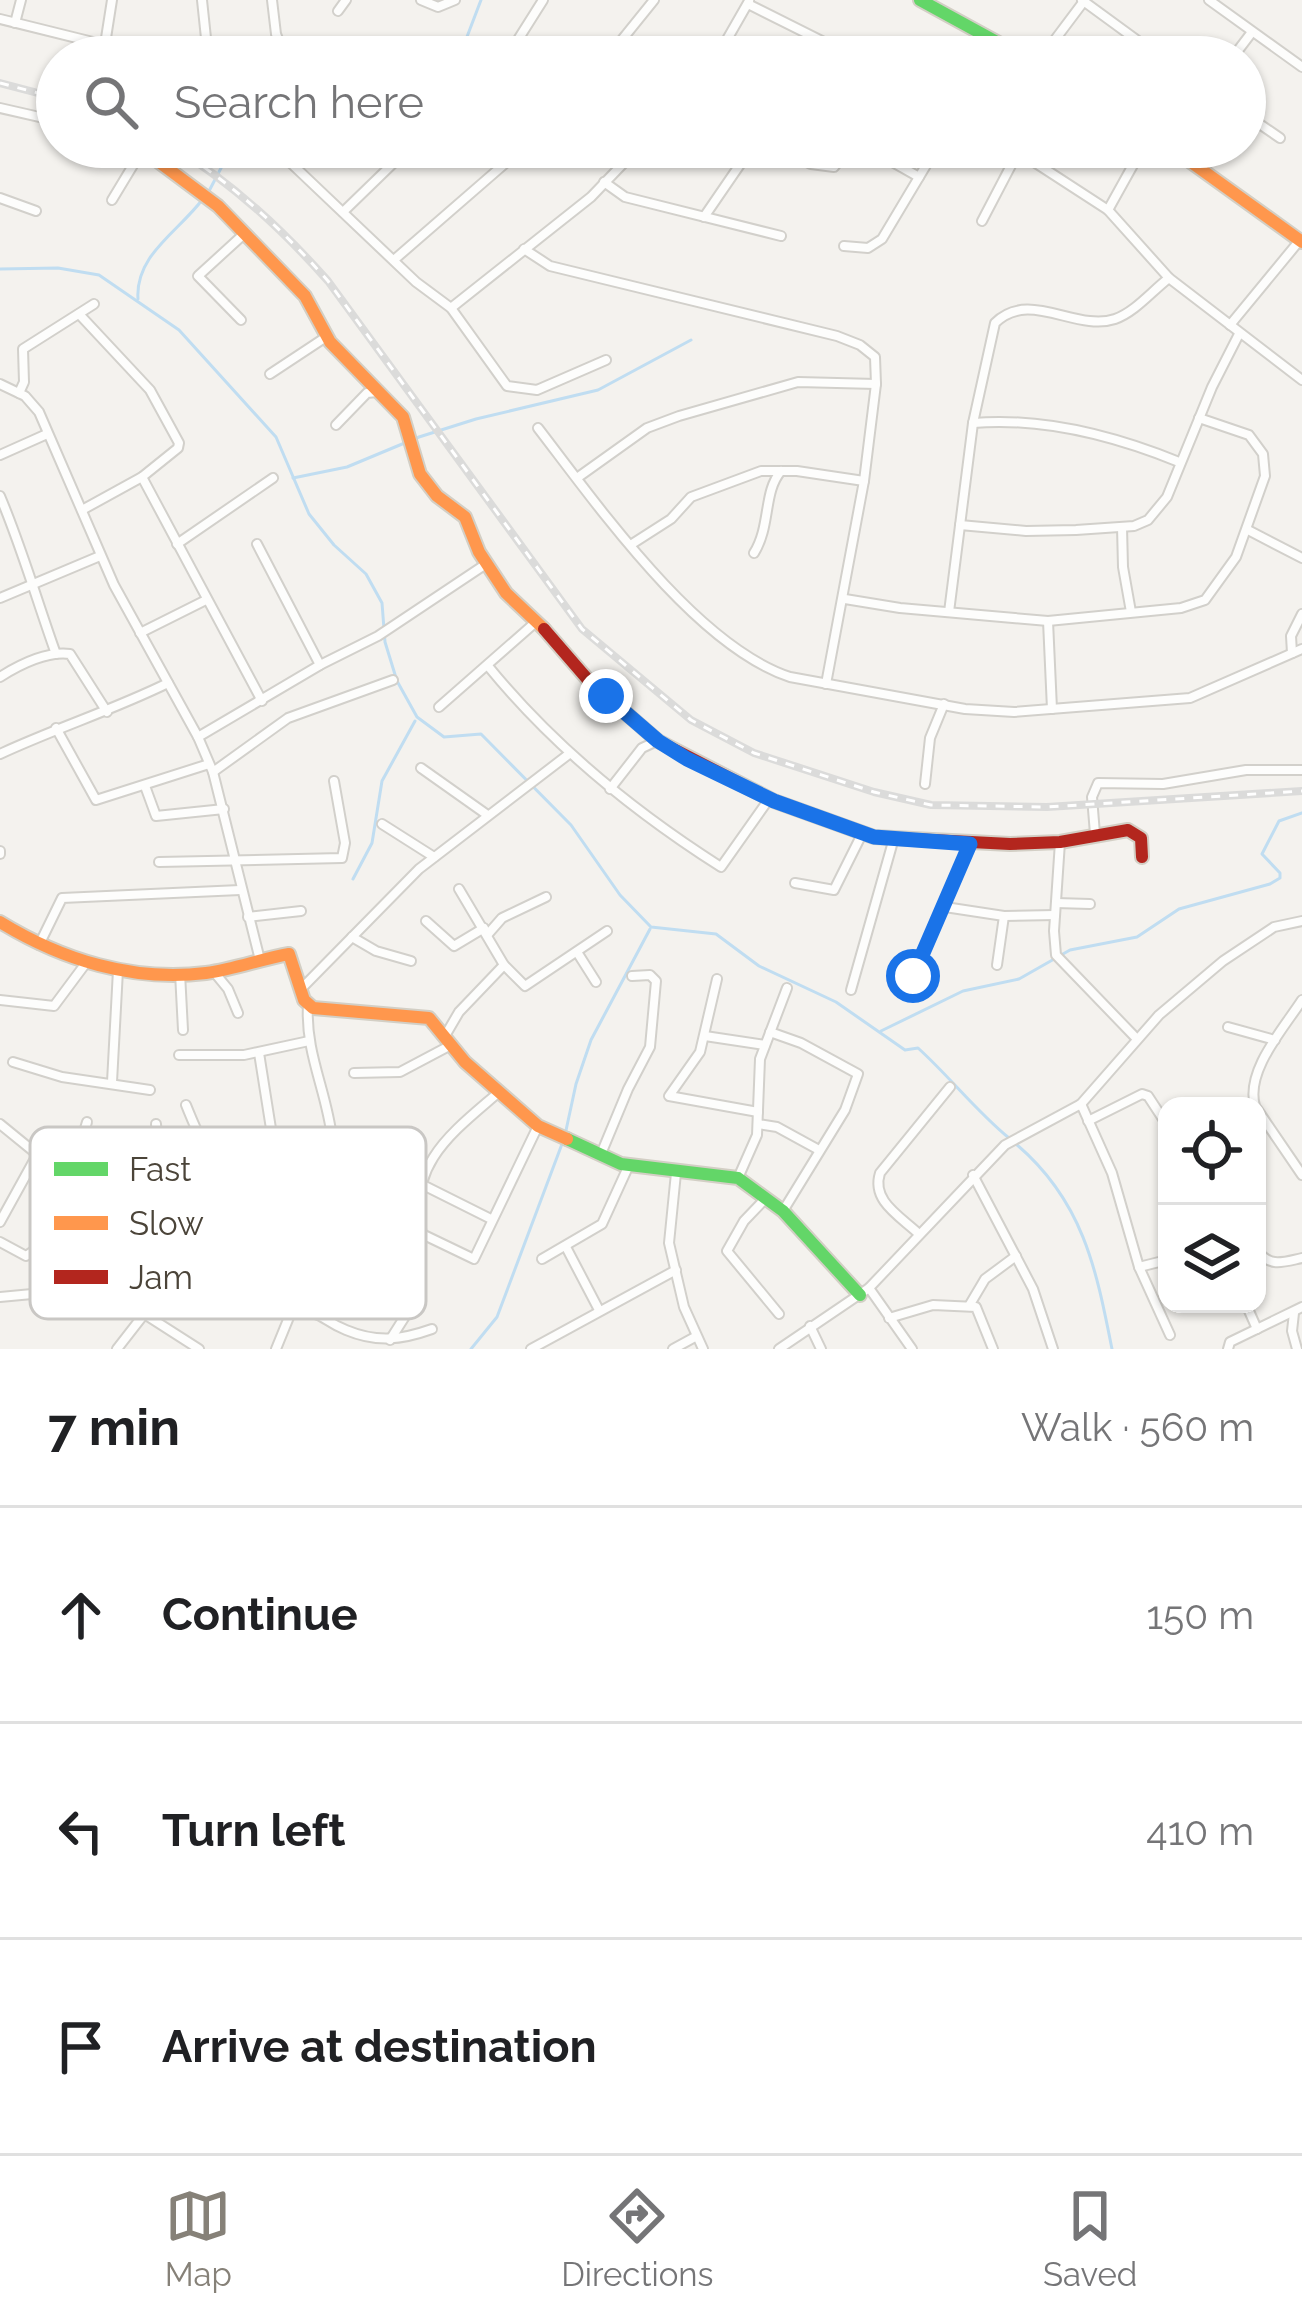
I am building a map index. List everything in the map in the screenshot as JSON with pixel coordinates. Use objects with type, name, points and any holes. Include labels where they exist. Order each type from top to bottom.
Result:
[{"type":"street","points":[[15,23],[21,0]]},
{"type":"street","points":[[106,36],[112,0]]},
{"type":"street","points":[[202,0],[206,36]]},
{"type":"street","points":[[272,0],[277,36]]},
{"type":"street","points":[[338,11],[346,0]]},
{"type":"street","points":[[421,0],[438,7],[455,0]]},
{"type":"street","points":[[520,36],[543,0]]},
{"type":"street","points":[[625,36],[654,0]]},
{"type":"street","points":[[920,0],[986,36]]},
{"type":"street","points":[[1209,0],[1258,36]]},
{"type":"street","points":[[1057,36],[1083,1],[1131,36]]},
{"type":"street","points":[[729,36],[749,2],[814,36]]},
{"type":"street","points":[[0,19],[68,36]]},
{"type":"street","points":[[1249,36],[1252,32]]},
{"type":"street","points":[[1266,42],[1302,67]]},
{"type":"street","points":[[0,108],[36,117]]},
{"type":"street","points":[[1266,129],[1280,138]]},
{"type":"street","points":[[112,200],[131,168]]},
{"type":"street","points":[[167,168],[244,234],[305,296],[326,337],[403,417],[420,474],[437,496],[465,517],[486,564],[510,596],[589,681],[658,741],[769,799],[862,834],[970,844],[1060,842],[1133,831],[1141,838],[1142,857]]},
{"type":"street","points":[[296,168],[416,282],[451,308],[507,386],[537,390],[606,360]]},
{"type":"street","points":[[343,212],[387,168]]},
{"type":"street","points":[[395,260],[500,168]]},
{"type":"street","points":[[451,308],[618,168]]},
{"type":"street","points":[[704,217],[738,168]]},
{"type":"street","points":[[902,168],[919,178]]},
{"type":"street","points":[[844,246],[861,250],[880,240],[925,168]]},
{"type":"street","points":[[982,220],[1005,168]]},
{"type":"street","points":[[1043,168],[1108,210],[1168,278],[1302,380]]},
{"type":"street","points":[[1108,210],[1131,168]]},
{"type":"street","points":[[1199,168],[1301,241],[1230,325]]},
{"type":"street","points":[[604,182],[625,197],[782,236]]},
{"type":"street","points":[[0,199],[36,212]]},
{"type":"street","points":[[241,320],[198,276],[244,234]]},
{"type":"street","points":[[524,249],[550,266],[860,345],[878,361],[864,481],[826,684]]},
{"type":"street","points":[[949,612],[973,423],[991,334],[1002,316],[1036,309],[1110,321],[1126,314],[1168,278]]},
{"type":"street","points":[[19,393],[24,382],[23,349],[94,304]]},
{"type":"street","points":[[79,314],[150,391],[178,438],[178,448],[142,477],[82,510]]},
{"type":"street","points":[[960,525],[1026,531],[1122,527],[1148,520],[1159,509],[1240,334]]},
{"type":"street","points":[[270,374],[326,337]]},
{"type":"street","points":[[577,478],[647,428],[679,416],[798,382],[876,384]]},
{"type":"street","points":[[0,384],[19,393],[39,412],[100,556],[198,737],[224,809],[260,960]]},
{"type":"street","points":[[336,425],[367,393],[378,392]]},
{"type":"street","points":[[845,599],[1048,621],[1181,608],[1205,600],[1236,557],[1265,476],[1264,454],[1249,435],[1199,418]]},
{"type":"street","points":[[973,423],[1004,422],[1097,434],[1123,439],[1179,462]]},
{"type":"street","points":[[538,428],[706,626],[776,673],[990,712],[1190,698],[1302,649]]},
{"type":"street","points":[[0,455],[47,434]]},
{"type":"street","points":[[632,544],[671,519],[691,497],[737,478],[782,470],[864,481]]},
{"type":"street","points":[[754,553],[768,523],[773,480],[782,470]]},
{"type":"street","points":[[142,477],[262,701]]},
{"type":"street","points":[[176,544],[273,478]]},
{"type":"street","points":[[0,496],[26,557],[56,654]]},
{"type":"street","points":[[0,527],[11,522]]},
{"type":"street","points":[[1122,527],[1131,612]]},
{"type":"street","points":[[1248,530],[1302,558]]},
{"type":"street","points":[[256,544],[320,665]]},
{"type":"street","points":[[0,598],[100,556]]},
{"type":"street","points":[[198,737],[378,636],[486,564]]},
{"type":"street","points":[[140,633],[206,600]]},
{"type":"street","points":[[1292,655],[1292,637],[1302,614]]},
{"type":"street","points":[[439,707],[537,621]]},
{"type":"street","points":[[1048,621],[1052,709]]},
{"type":"street","points":[[0,677],[18,665],[66,652],[74,657],[106,712]]},
{"type":"street","points":[[488,666],[569,754],[610,789],[721,867],[769,799]]},
{"type":"street","points":[[56,728],[94,800],[104,800],[211,768],[288,718],[393,680]]},
{"type":"street","points":[[0,754],[168,683]]},
{"type":"street","points":[[925,784],[932,730],[944,704]]},
{"type":"street","points":[[610,789],[642,748],[658,741]]},
{"type":"street","points":[[301,989],[392,892],[486,814],[569,754]]},
{"type":"street","points":[[421,768],[486,814]]},
{"type":"street","points":[[1095,834],[1092,797],[1098,783],[1163,784],[1246,770],[1302,770]]},
{"type":"street","points":[[159,862],[342,858],[345,843],[334,781]]},
{"type":"street","points":[[145,787],[159,817],[224,809]]},
{"type":"street","points":[[382,824],[434,857]]},
{"type":"street","points":[[795,883],[834,890],[862,834]]},
{"type":"street","points":[[851,990],[894,838]]},
{"type":"street","points":[[1060,842],[1055,915],[1058,958],[1136,1038]]},
{"type":"street","points":[[913,976],[970,844]]},
{"type":"street","points":[[459,889],[504,964],[525,986],[608,932]]},
{"type":"street","points":[[39,945],[62,898],[240,890]]},
{"type":"street","points":[[426,921],[454,946],[545,897]]},
{"type":"street","points":[[1056,903],[1090,904]]},
{"type":"street","points":[[945,907],[1004,916],[1055,915]]},
{"type":"street","points":[[248,917],[301,911]]},
{"type":"street","points":[[997,965],[1004,916]]},
{"type":"street","points":[[779,1349],[864,1292],[1005,1144],[1081,1104],[1136,1038],[1222,961],[1274,927],[1302,921]]},
{"type":"street","points":[[0,922],[39,945],[118,970],[214,971],[289,953],[308,1004],[314,1074],[331,1127]]},
{"type":"street","points":[[351,936],[376,951],[411,961]]},
{"type":"street","points":[[578,952],[596,982]]},
{"type":"street","points":[[0,1000],[54,1006],[86,963]]},
{"type":"street","points":[[354,1073],[400,1072],[448,1040],[459,1012],[504,964]]},
{"type":"street","points":[[228,989],[230,968]]},
{"type":"street","points":[[112,1082],[118,970]]},
{"type":"street","points":[[214,971],[238,1013]]},
{"type":"street","points":[[180,972],[183,1030]]},
{"type":"street","points":[[600,1155],[652,1042],[656,981],[650,975],[632,976]]},
{"type":"street","points":[[717,979],[700,1052],[669,1096],[758,1112]]},
{"type":"street","points":[[738,1178],[754,1146],[764,1045],[787,988]]},
{"type":"street","points":[[1253,1097],[1275,1040],[1302,1000]]},
{"type":"street","points":[[308,1004],[324,1010],[424,1016],[538,1126],[629,1166],[738,1178],[783,1211],[890,1318],[912,1349]]},
{"type":"street","points":[[1228,1027],[1275,1040]]},
{"type":"street","points":[[770,1032],[857,1070],[845,1110],[783,1211]]},
{"type":"street","points":[[705,1036],[764,1045]]},
{"type":"street","points":[[179,1055],[259,1053],[309,1041]]},
{"type":"street","points":[[259,1053],[271,1127]]},
{"type":"street","points":[[13,1062],[62,1077],[150,1090]]},
{"type":"street","points":[[920,1234],[881,1199],[877,1182],[880,1172],[950,1087]]},
{"type":"street","points":[[426,1177],[442,1142],[499,1092]]},
{"type":"street","points":[[1088,1121],[1142,1094],[1158,1111]]},
{"type":"street","points":[[1081,1104],[1118,1189],[1139,1267],[1170,1335]]},
{"type":"street","points":[[186,1105],[194,1127]]},
{"type":"street","points":[[85,1127],[87,1122]]},
{"type":"street","points":[[1266,1123],[1302,1175]]},
{"type":"street","points":[[0,1124],[30,1148]]},
{"type":"street","points":[[758,1124],[777,1127],[819,1150]]},
{"type":"street","points":[[426,1236],[471,1260],[538,1126]]},
{"type":"street","points":[[542,1259],[602,1224],[629,1166]]},
{"type":"street","points":[[0,1222],[30,1169]]},
{"type":"street","points":[[676,1173],[668,1231],[695,1337],[703,1349]]},
{"type":"street","points":[[973,1174],[1033,1289],[1053,1349]]},
{"type":"street","points":[[426,1192],[491,1219]]},
{"type":"street","points":[[766,1198],[744,1221],[727,1251],[779,1314]]},
{"type":"street","points":[[0,1242],[26,1256],[30,1253]]},
{"type":"street","points":[[566,1247],[599,1310]]},
{"type":"street","points":[[968,1307],[985,1279],[1016,1256]]},
{"type":"street","points":[[1266,1260],[1276,1264],[1302,1258]]},
{"type":"street","points":[[1139,1267],[1158,1262]]},
{"type":"street","points":[[531,1349],[676,1270]]},
{"type":"street","points":[[0,1297],[30,1295]]},
{"type":"street","points":[[890,1318],[933,1305],[968,1307],[980,1312],[993,1349]]},
{"type":"street","points":[[1228,1349],[1230,1342],[1298,1309]]},
{"type":"street","points":[[1297,1349],[1292,1331],[1298,1309]]},
{"type":"street","points":[[1250,1313],[1257,1329]]},
{"type":"street","points":[[118,1349],[140,1319]]},
{"type":"street","points":[[154,1319],[199,1349]]},
{"type":"street","points":[[276,1349],[287,1319]]},
{"type":"street","points":[[329,1319],[384,1344],[432,1329]]},
{"type":"street","points":[[384,1344],[403,1319]]},
{"type":"street","points":[[809,1327],[821,1349]]},
{"type":"street","points":[[554,1335],[563,1349]]},
{"type":"street","points":[[673,1349],[695,1337]]},
{"type":"waterway","points":[[467,36],[481,0]]},
{"type":"waterway","points":[[208,193],[221,168]]},
{"type":"waterway","points":[[138,299],[143,269],[202,200]]},
{"type":"waterway","points":[[0,269],[58,268],[99,275],[179,330],[276,437],[309,514],[366,574],[382,603],[385,642],[397,681],[417,717],[444,737],[481,734],[571,825],[620,895],[651,927],[716,934],[759,966],[836,1002],[905,1050],[918,1048],[1009,1138]]},
{"type":"waterway","points":[[293,478],[347,467],[476,419],[598,390],[691,340]]},
{"type":"waterway","points":[[353,879],[372,843],[382,781],[415,721]]},
{"type":"waterway","points":[[881,1031],[963,991],[1019,979],[1070,950],[1137,937],[1179,909],[1270,884],[1280,873],[1262,854],[1279,821],[1302,813]]},
{"type":"waterway","points":[[565,1135],[591,1040],[650,929]]},
{"type":"waterway","points":[[471,1349],[497,1317],[562,1144]]},
{"type":"waterway","points":[[1016,1144],[1039,1166],[1072,1213],[1100,1291],[1112,1349]]},
{"type":"railway","points":[[0,83],[36,92]]},
{"type":"railway","points":[[204,168],[256,208],[328,281],[582,629],[691,720],[754,753],[931,805],[1047,807],[1302,791]]},
{"type":"traffic: fast","points":[[920,0],[986,36]]},
{"type":"traffic: fast","points":[[567,1139],[621,1164],[738,1178],[783,1211],[860,1295]]},
{"type":"traffic: slow","points":[[167,168],[218,206],[305,296],[330,342],[403,417],[420,474],[437,496],[465,517],[479,552],[506,593],[544,629]]},
{"type":"traffic: slow","points":[[1199,168],[1302,242]]},
{"type":"traffic: slow","points":[[0,922],[73,957],[152,974],[206,973],[289,954],[304,1000],[313,1008],[429,1018],[465,1062],[538,1126],[567,1139]]},
{"type":"traffic: jam","points":[[544,629],[589,681],[658,741],[774,801],[874,837],[1010,844],[1060,842],[1128,830],[1141,838],[1142,857]]},
{"type":"route","points":[[606,696],[658,741],[774,801],[874,837],[970,844],[913,976]]}]
